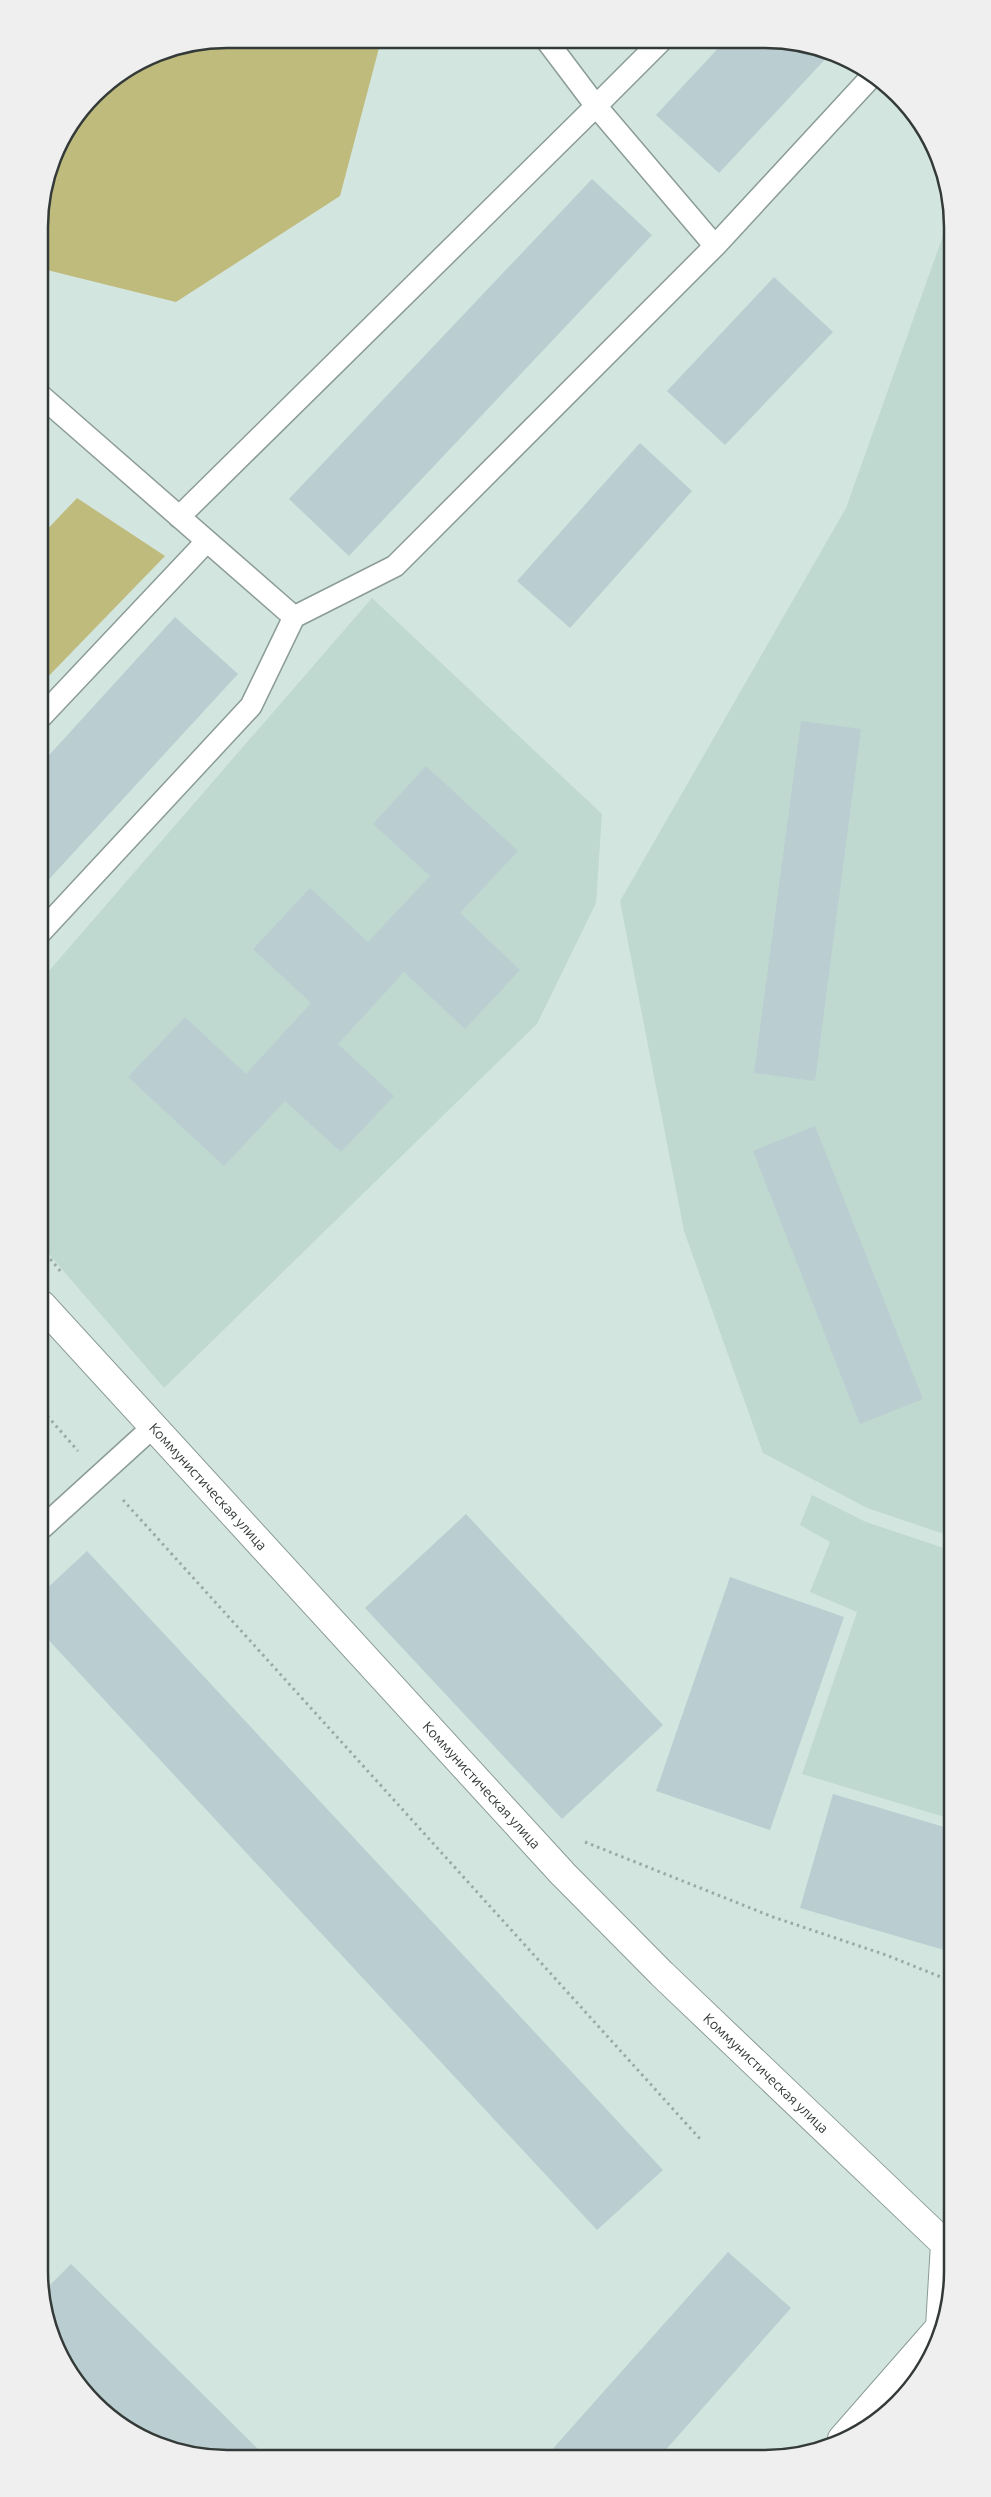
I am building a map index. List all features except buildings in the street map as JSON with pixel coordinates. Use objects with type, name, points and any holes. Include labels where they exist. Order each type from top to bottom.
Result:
[{"type":"street","name":"Коммунистическая улица","points":[[48,1311],[563,1874],[662,1974],[944,2243]]},
{"type":"street","name":"Коммунистическая улица","points":[[942,2294],[944,2260]]},
{"type":"street","name":"Коммунистическая улица","points":[[854,2425],[931,2336]]},
{"type":"lane","points":[[552,48],[596,106],[715,246]]},
{"type":"lane","points":[[179,517],[655,48]]},
{"type":"lane","points":[[48,924],[251,706],[294,617],[395,566],[715,246],[868,81]]},
{"type":"lane","points":[[48,402],[294,617]]},
{"type":"lane","points":[[48,710],[207,541]]},
{"type":"lane","points":[[48,1522],[154,1426]]},
{"type":"path","points":[[48,1256],[66,1278]]},
{"type":"path","points":[[48,1418],[701,2140]]},
{"type":"path","points":[[579,1840],[773,1917],[886,1955],[944,1978]]},
{"type":"shaded area","points":[[215,48],[379,48],[340,196],[176,302],[48,270],[49,203],[57,169],[66,147],[92,109],[109,92],[147,66],[169,57],[192,51]]},
{"type":"shaded area","points":[[944,233],[944,1534],[867,1508],[763,1453],[684,1231],[620,901],[846,508]]},
{"type":"shaded area","points":[[77,498],[165,556],[48,677],[48,529]]},
{"type":"shaded area","points":[[372,598],[602,814],[596,903],[537,1024],[164,1388],[48,1253],[48,972]]},
{"type":"shaded area","points":[[812,1495],[866,1522],[944,1548],[944,1817],[802,1774],[857,1612],[810,1592],[830,1542],[800,1525]]}]
